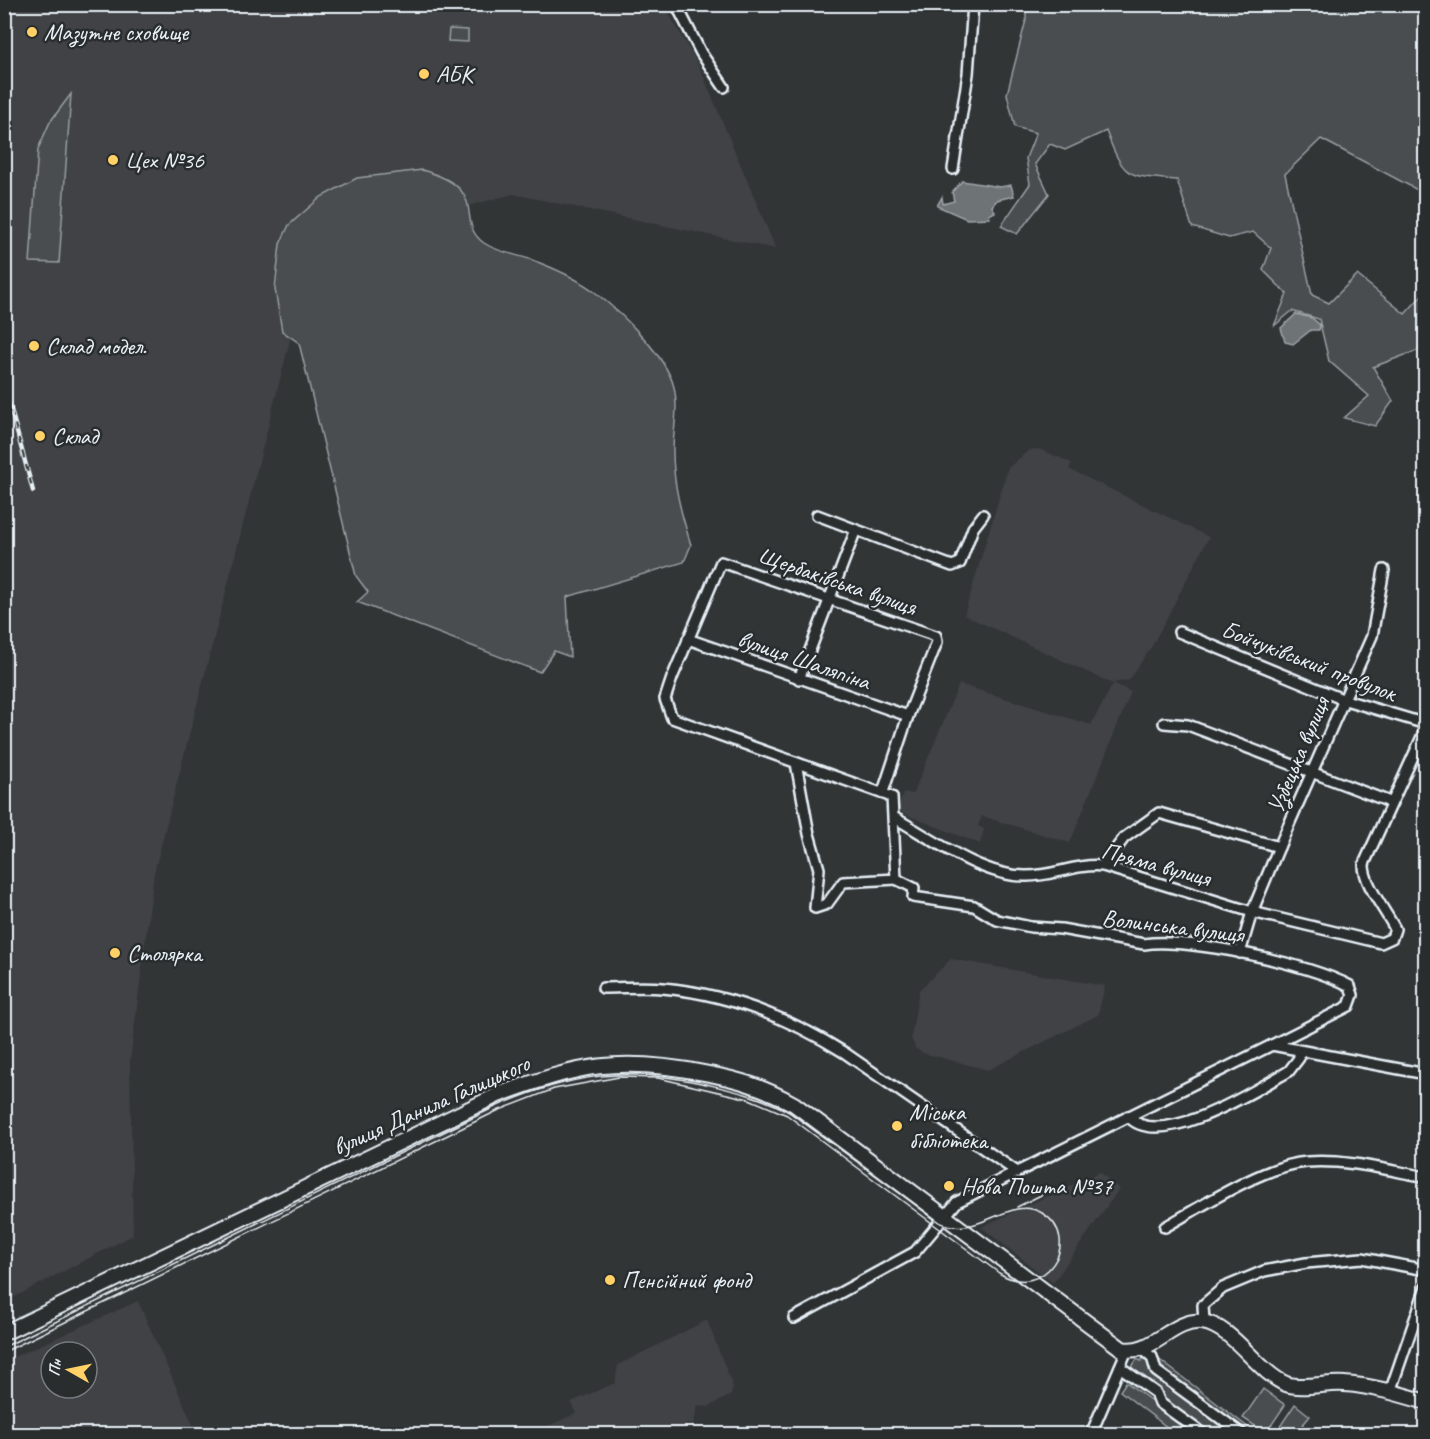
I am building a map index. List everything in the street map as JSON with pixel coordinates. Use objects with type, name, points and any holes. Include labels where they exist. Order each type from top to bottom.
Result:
[{"type":"street","points":[[676,4],[701,53],[724,87]]},
{"type":"street","points":[[953,169],[968,74],[973,4]]},
{"type":"street","points":[[817,515],[855,532],[952,566],[960,563],[973,528],[983,515]]},
{"type":"street","points":[[799,679],[855,532]]},
{"type":"street","name":"Щербаківська вулиця","points":[[688,639],[721,562],[936,636],[937,642],[908,716]]},
{"type":"street","name":"Узбецька вулиця","points":[[1240,953],[1252,912],[1279,847],[1314,773],[1342,699],[1372,636],[1384,570]]},
{"type":"street","name":"Бойчуківський провулок","points":[[1179,632],[1342,699],[1425,726]]},
{"type":"street","points":[[688,639],[665,699],[672,717],[883,792],[892,797],[895,818],[896,879],[843,882],[827,904],[814,908],[819,869],[809,834],[796,762]]},
{"type":"street","name":"вулиця Шаляпіна","points":[[688,639],[908,716]]},
{"type":"street","points":[[883,792],[908,716]]},
{"type":"street","points":[[1164,723],[1188,724],[1390,802],[1425,726]]},
{"type":"street","name":"Пряма вулиця","points":[[895,818],[985,868],[1005,875],[1028,876],[1082,865],[1103,866],[1252,912],[1381,943],[1392,938],[1395,929],[1384,906],[1364,875],[1364,864],[1390,802]]},
{"type":"street","points":[[1103,866],[1124,838],[1159,813],[1279,847]]},
{"type":"street","name":"Волинська вулиця","points":[[794,1318],[915,1252],[957,1202],[1349,1006],[1353,995],[1350,986],[1306,968],[1240,953],[1159,942],[1144,944],[997,920],[975,906],[913,897],[914,888],[896,879]]},
{"type":"street","points":[[603,988],[661,988],[704,993],[772,1015],[831,1044],[1017,1172]]},
{"type":"street","points":[[1272,1045],[1425,1074]]},
{"type":"street","points":[[1128,1116],[1135,1124],[1147,1127],[1191,1121],[1288,1071],[1299,1059],[1299,1051]]},
{"type":"street","name":"вулиця Данила Галицького","points":[[4,1333],[498,1095],[558,1074],[617,1063],[647,1063],[747,1081],[768,1089],[814,1117],[1127,1350]]},
{"type":"street","points":[[1165,1227],[1280,1168],[1306,1162],[1349,1164],[1425,1177]]},
{"type":"street","points":[[1204,1322],[1203,1305],[1223,1288],[1264,1270],[1362,1258],[1425,1270]]},
{"type":"street","points":[[1390,1392],[1425,1287]]},
{"type":"street","points":[[1091,1434],[1118,1377],[1127,1350],[1142,1349],[1193,1322],[1204,1322],[1229,1337],[1273,1376],[1286,1383],[1343,1384],[1390,1392],[1425,1402]]},
{"type":"street","points":[[1142,1349],[1152,1357],[1156,1371],[1242,1434]]},
{"type":"street","points":[[1120,1367],[1156,1393],[1160,1403],[1203,1434]]},
{"type":"shaded area","points":[[179,4],[179,10],[113,5]]},
{"type":"shaded area","points":[[5,5],[664,5],[700,68],[776,249],[513,194],[367,233],[295,321],[154,873],[130,1062],[133,1235],[5,1302]]},
{"type":"shaded area","points":[[1026,5],[1425,5],[1425,194],[1321,139],[1285,174],[1312,295],[1329,303],[1357,275],[1405,314],[1425,292],[1425,350],[1424,348],[1373,367],[1393,401],[1375,426],[1344,418],[1369,396],[1329,361],[1319,319],[1292,311],[1274,326],[1287,294],[1263,270],[1271,248],[1253,232],[1229,238],[1192,227],[1177,180],[1147,177],[1130,172],[1118,159],[1106,131],[1065,150],[1050,144],[1035,164],[1049,194],[1017,234],[1001,226],[1030,184],[1026,158],[1036,133],[1015,127],[1007,94],[1026,20]]},
{"type":"shaded area","points":[[449,29],[468,30],[468,42],[448,41]]},
{"type":"shaded area","points":[[71,94],[59,263],[30,262],[38,149],[50,122]]},
{"type":"shaded area","points":[[422,170],[444,178],[465,196],[471,225],[475,234],[484,243],[497,250],[533,260],[562,272],[596,293],[653,349],[674,387],[676,403],[674,475],[691,545],[684,562],[567,597],[570,657],[554,651],[540,672],[357,602],[368,592],[356,576],[299,343],[282,331],[275,289],[280,244],[289,225],[321,197],[357,178]]},
{"type":"shaded area","points":[[962,181],[1000,187],[1011,185],[1014,196],[997,200],[992,206],[995,212],[989,215],[990,218],[967,219],[937,206],[942,197],[943,204],[954,201],[952,192]]},
{"type":"shaded area","points":[[1296,314],[1312,318],[1320,325],[1319,330],[1311,330],[1293,344],[1285,342],[1281,328]]},
{"type":"shaded area","points":[[1039,449],[1072,463],[1069,469],[1209,537],[1152,646],[1129,680],[1113,683],[1131,692],[1070,843],[982,816],[978,826],[984,829],[980,844],[897,811],[904,792],[913,794],[959,684],[1091,725],[1113,684],[964,615],[1008,468],[1029,450]]},
{"type":"shaded area","points":[[951,959],[1105,986],[1098,1015],[988,1070],[923,1053],[915,1048],[911,1037],[919,990]]},
{"type":"shaded area","points":[[1100,1172],[1119,1189],[1053,1283],[981,1227]]},
{"type":"shaded area","points":[[138,1301],[197,1434],[5,1434],[5,1361],[39,1346],[39,1400],[99,1400],[99,1340],[52,1340]]},
{"type":"shaded area","points":[[707,1320],[733,1387],[731,1395],[708,1407],[698,1405],[693,1425],[685,1424],[683,1434],[530,1434],[577,1413],[571,1402],[615,1383],[618,1365]]},
{"type":"shaded area","points":[[1148,1351],[1257,1434],[1176,1434],[1120,1391],[1126,1382],[1157,1405],[1159,1403],[1130,1370],[1137,1359],[1141,1361]]},
{"type":"shaded area","points":[[1263,1389],[1285,1405],[1266,1433],[1243,1418]]},
{"type":"shaded area","points":[[1295,1404],[1310,1416],[1295,1434],[1275,1434]]},
{"type":"tram line","points":[[4,1347],[495,1107],[549,1087],[599,1076],[649,1075],[677,1078],[759,1098],[789,1112],[941,1223],[969,1226],[1007,1212],[1030,1209],[1042,1213],[1054,1224],[1060,1237],[1059,1251],[1054,1264],[1044,1274],[1031,1280],[1016,1280],[999,1273],[787,1115],[749,1099],[658,1078],[619,1077],[554,1089],[497,1111],[4,1352]]},
{"type":"tram line","points":[[1017,1207],[1051,1190]]},
{"type":"railway","points":[[4,384],[33,491]]},
{"type":"place","name":"Мазутне сховище","points":[[32,32]]},
{"type":"place","name":"АБК","points":[[424,74]]},
{"type":"place","name":"Цех №36","points":[[113,160]]},
{"type":"place","name":"Склад модел.","points":[[34,346]]},
{"type":"place","name":"Склад","points":[[40,436]]},
{"type":"place","name":"Столярка","points":[[115,953]]},
{"type":"place","name":"Міська бібліотека","points":[[897,1126]]},
{"type":"place","name":"Нова Пошта №37","points":[[949,1186]]},
{"type":"place","name":"Пенсійний фонд","points":[[610,1280]]}]
